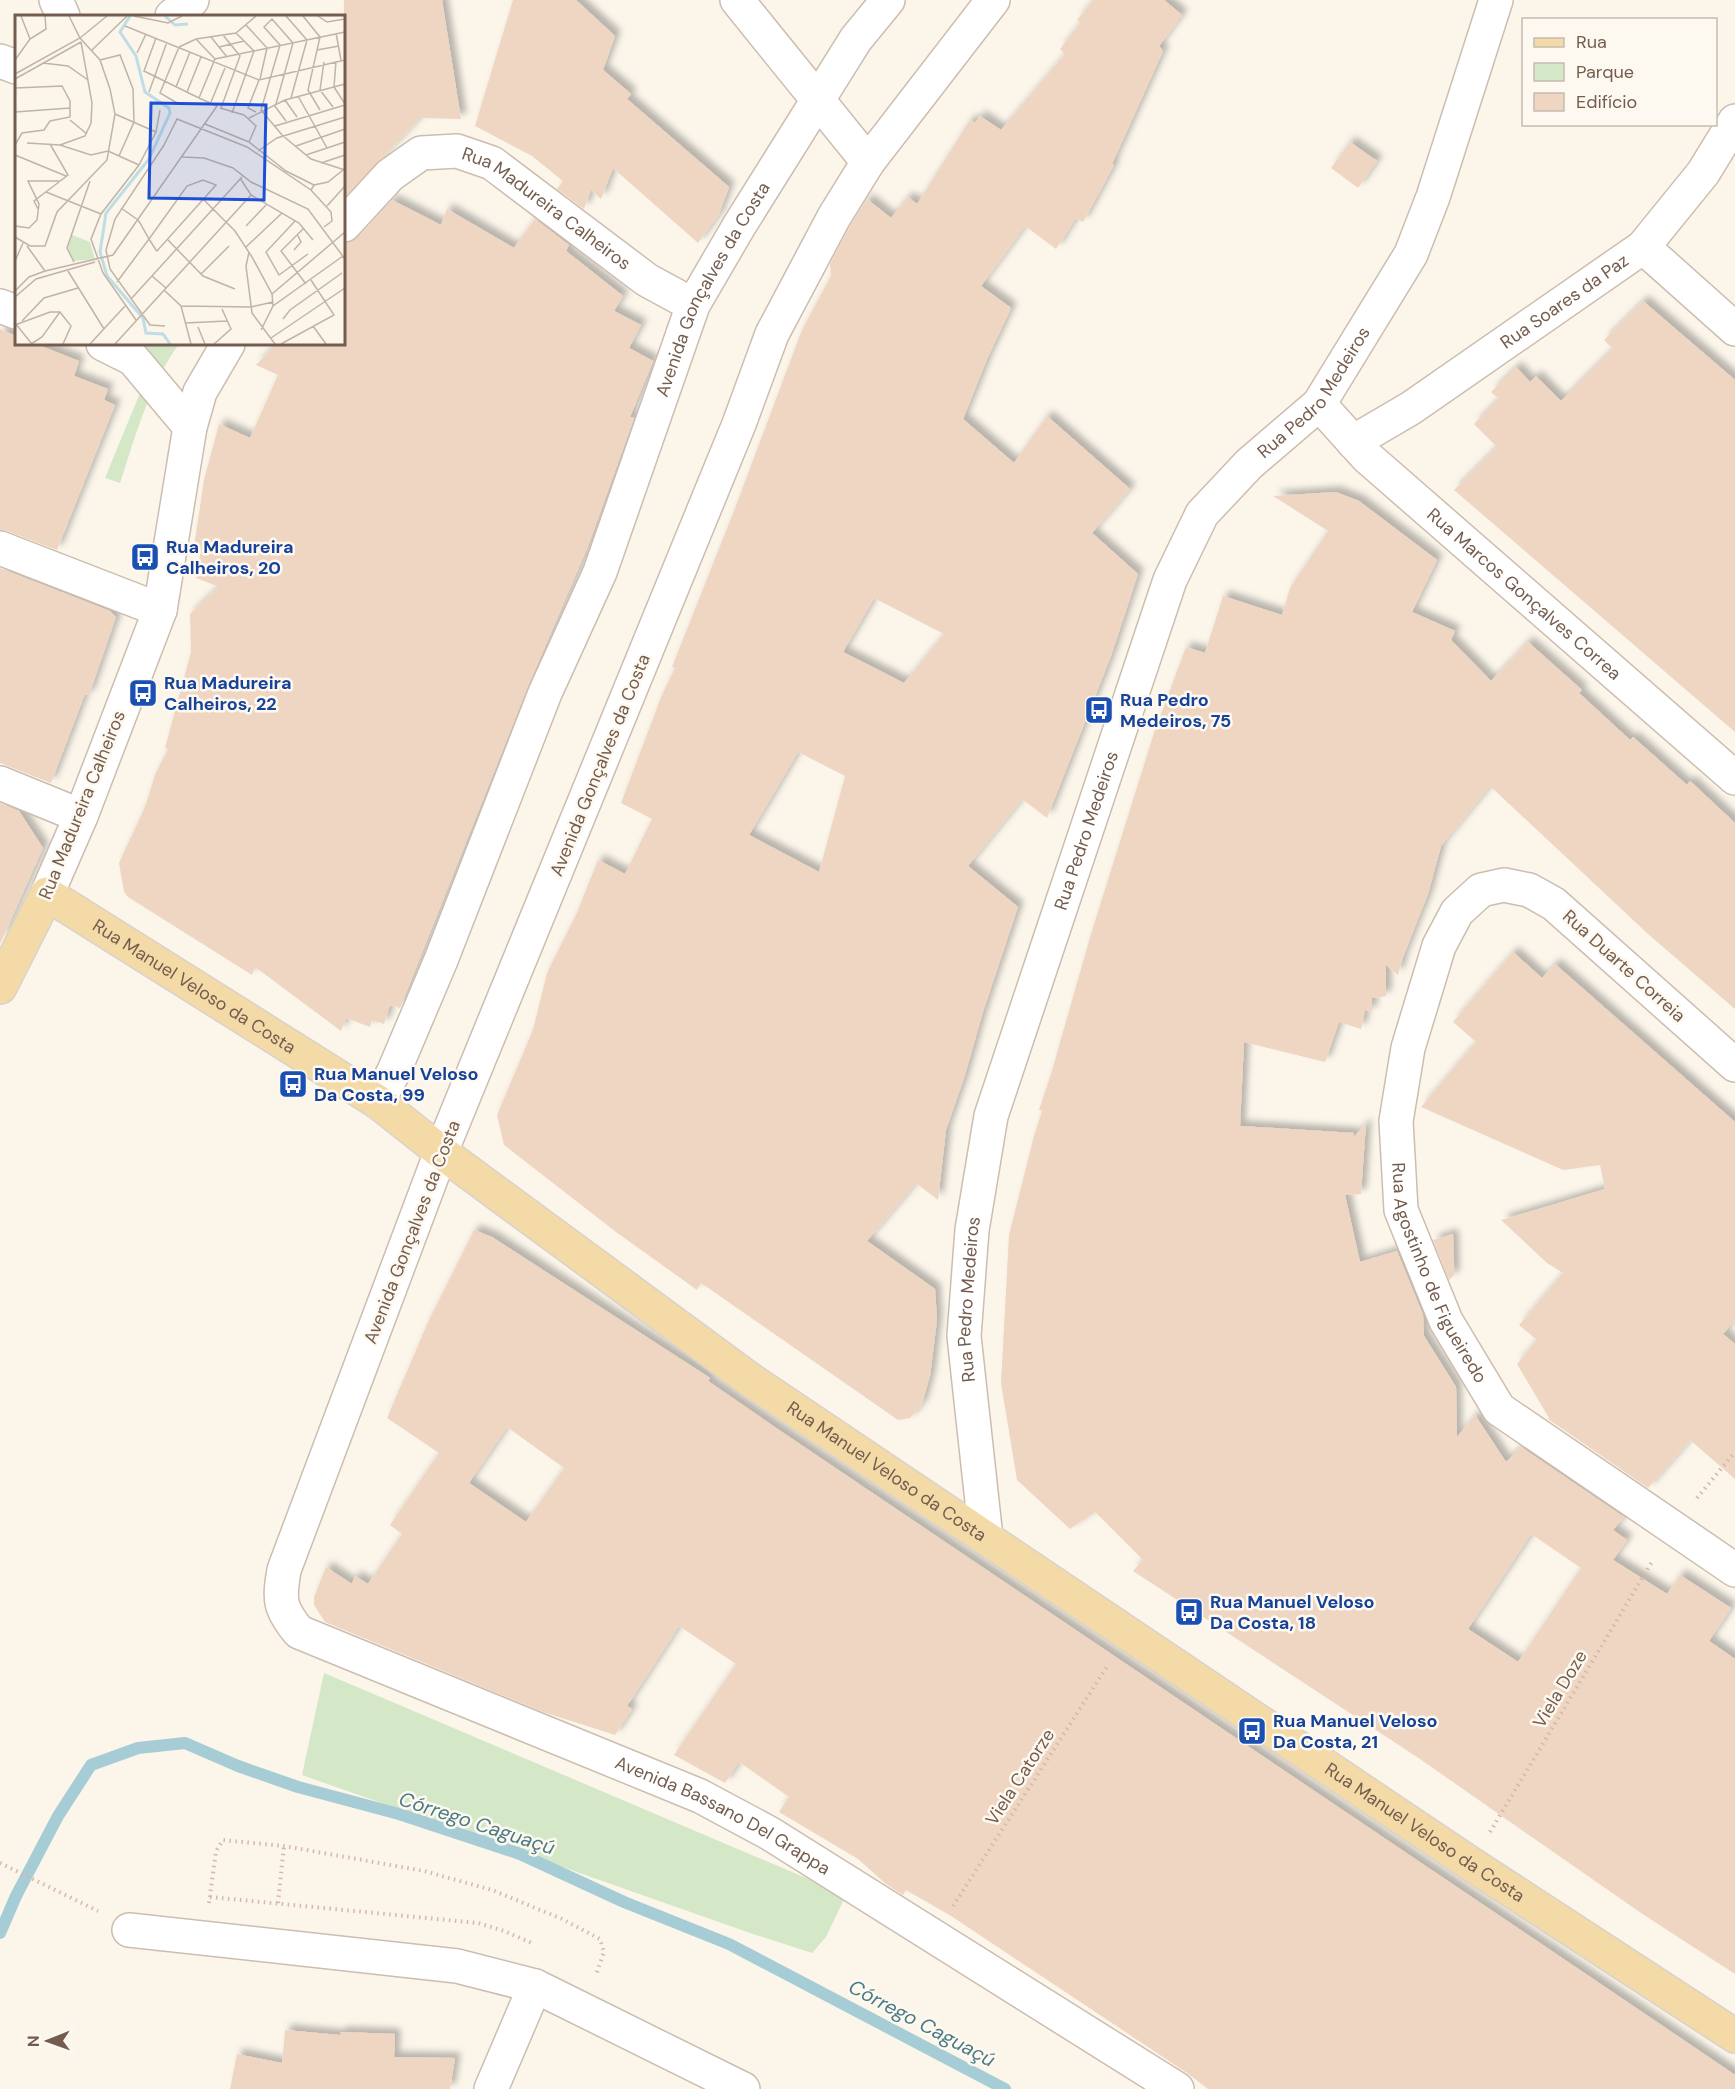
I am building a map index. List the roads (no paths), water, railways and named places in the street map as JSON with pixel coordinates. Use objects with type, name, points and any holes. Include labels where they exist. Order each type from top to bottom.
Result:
[{"type":"main road","name":"Rua Manuel Veloso da Costa","points":[[47,894],[378,1102],[441,1152],[752,1381],[1471,1864],[1735,2036]]},
{"type":"main road","name":"Rua Madureira Calheiros","points":[[0,987],[47,894]]},
{"type":"street","points":[[56,0],[63,15]]},
{"type":"street","points":[[173,15],[192,0]]},
{"type":"street","points":[[737,0],[868,162]]},
{"type":"street","name":"Avenida Gonçalves da Costa","points":[[378,1102],[394,1071],[441,960],[545,693],[600,572],[693,305],[739,226],[856,39],[888,0]]},
{"type":"street","name":"Avenida Gonçalves da Costa","points":[[284,1570],[441,1152],[739,424],[772,334],[834,218],[868,162],[993,0]]},
{"type":"street","name":"Rua Pedro Medeiros","points":[[986,1538],[964,1336],[972,1230],[992,1116],[1170,580],[1202,514],[1249,464],[1319,404],[1411,254],[1433,197],[1496,0]]},
{"type":"street","points":[[0,61],[15,67]]},
{"type":"street","name":"Rua Soares da Paz","points":[[1353,442],[1411,408],[1643,248],[1703,173],[1735,121]]},
{"type":"street","name":"Rua Madureira Calheiros","points":[[345,224],[390,175],[421,153],[457,151],[492,163],[647,280],[693,305]]},
{"type":"street","points":[[1643,248],[1735,329]]},
{"type":"street","points":[[0,306],[15,312]]},
{"type":"street","points":[[106,345],[133,359],[190,427]]},
{"type":"street","name":"Rua Madureira Calheiros","points":[[47,894],[81,816],[160,610],[190,427],[200,392],[227,345]]},
{"type":"street","name":"Rua Marcos Gonçalves Correa","points":[[1319,404],[1367,457],[1735,778]]},
{"type":"street","points":[[0,548],[160,610]]},
{"type":"street","points":[[0,783],[81,816]]},
{"type":"street","name":"Rua Duarte Correia","points":[[1504,885],[1529,890],[1554,904],[1735,1065]]},
{"type":"street","name":"Rua Agostinho de Figueiredo","points":[[1504,885],[1481,890],[1457,912],[1439,946],[1408,1048],[1396,1121],[1401,1210],[1446,1321],[1499,1409],[1735,1570]]},
{"type":"street","name":"Avenida Bassano Del Grappa","points":[[284,1570],[280,1593],[285,1615],[299,1632],[700,1796],[769,1833],[1177,2089]]},
{"type":"street","points":[[129,1930],[457,1966],[535,1986],[743,2089]]},
{"type":"street","points":[[490,2089],[535,1986]]},
{"type":"waterway","name":"Córrego Caguaçú","points":[[0,1933],[16,1896],[58,1816],[91,1765],[138,1748],[185,1743],[238,1766],[298,1787],[399,1814],[520,1854],[624,1902],[729,1944],[1005,2089]]},
{"type":"place","name":"Rua Madureira Calheiros, 20","points":[[145,557]]},
{"type":"place","name":"Rua Madureira Calheiros, 22","points":[[143,693]]},
{"type":"place","name":"Rua Pedro Medeiros, 75","points":[[1099,710]]},
{"type":"place","name":"Rua Manuel Veloso Da Costa, 99","points":[[293,1084]]},
{"type":"place","name":"Rua Manuel Veloso Da Costa, 18","points":[[1189,1612]]},
{"type":"place","name":"Rua Manuel Veloso Da Costa, 21","points":[[1252,1731]]}]
